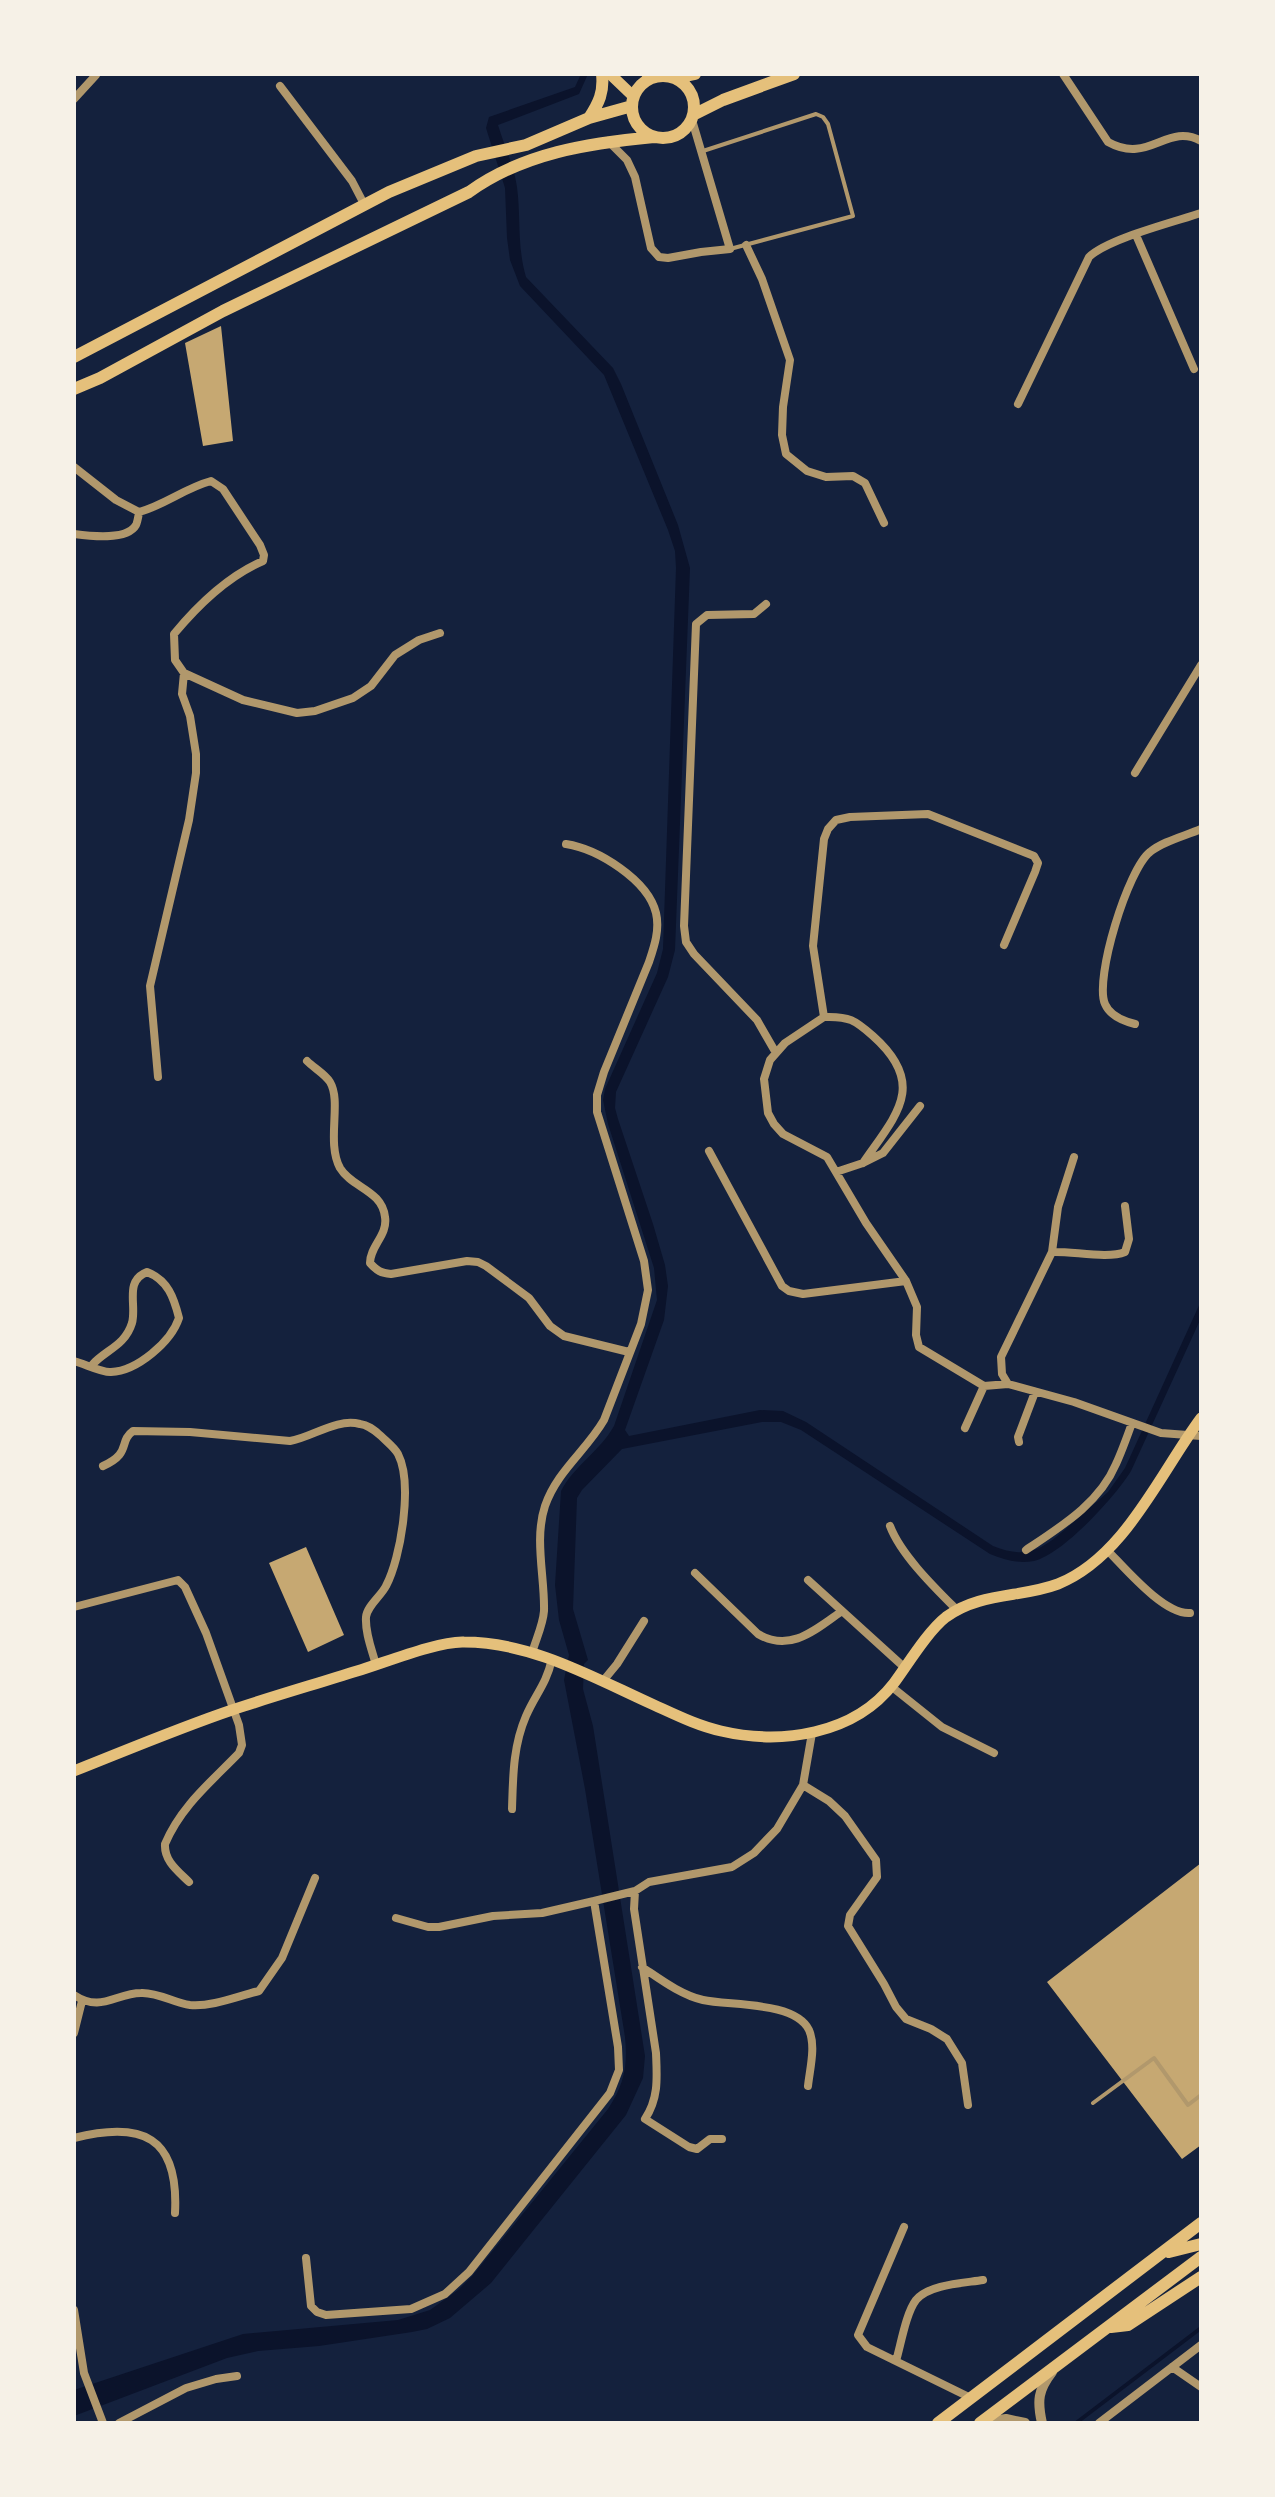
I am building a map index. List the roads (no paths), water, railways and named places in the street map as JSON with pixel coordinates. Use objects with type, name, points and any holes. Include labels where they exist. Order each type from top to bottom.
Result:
[{"type":"main road","points":[[589,118],[600,101],[602,74]]},
{"type":"main road","points":[[610,74],[633,101],[638,125],[654,137]]},
{"type":"main road","points":[[74,357],[364,204],[423,177],[488,152],[526,145],[633,101],[641,84],[650,75],[676,78],[695,74]]},
{"type":"main road","points":[[74,389],[223,311],[469,192],[492,175],[552,153],[608,141],[676,135],[692,117],[723,100],[794,74]]},
{"type":"main road","points":[[676,78],[691,94],[692,117]]},
{"type":"main road","points":[[74,1771],[233,1710],[460,1641],[492,1643],[557,1661],[719,1731],[750,1736],[812,1733],[849,1721],[868,1708],[892,1687],[942,1620],[957,1610],[982,1600],[1060,1583],[1080,1572],[1107,1550],[1147,1500],[1195,1436],[1201,1418]]},
{"type":"main road","points":[[938,2423],[1201,2223]]},
{"type":"main road","points":[[1159,2255],[1201,2244]]},
{"type":"main road","points":[[982,2423],[1201,2257]]},
{"type":"main road","points":[[1109,2327],[1128,2325],[1201,2277]]},
{"type":"street","points":[[1063,74],[1108,142],[1118,148],[1130,151],[1154,146],[1183,134],[1201,141]]},
{"type":"street","points":[[74,99],[96,75]]},
{"type":"street","points":[[280,86],[352,181],[364,204]]},
{"type":"street","points":[[608,141],[627,160],[635,177],[651,248],[659,257],[730,249],[692,117]]},
{"type":"street","points":[[1018,404],[1089,257],[1096,250],[1201,213]]},
{"type":"street","points":[[1136,235],[1194,369]]},
{"type":"street","points":[[746,245],[762,279],[790,360],[783,407],[782,435],[786,454],[807,471],[826,477],[853,476],[860,479],[876,502],[884,523]]},
{"type":"street","points":[[74,467],[116,500],[139,512],[211,481],[223,489],[260,545],[263,561],[247,568],[197,607],[174,634],[175,660],[184,673],[212,688],[254,703],[297,713],[315,711],[353,698],[371,686],[395,655],[419,640],[440,633]]},
{"type":"street","points":[[74,534],[111,537],[132,530],[139,512]]},
{"type":"street","points":[[766,604],[754,614],[707,615],[696,624],[684,926],[686,942],[694,954],[757,1020],[776,1053]]},
{"type":"street","points":[[1135,773],[1201,665]]},
{"type":"street","points":[[158,1077],[150,986],[189,820],[196,773],[190,716],[182,694],[184,673]]},
{"type":"street","points":[[824,1017],[813,946],[821,856],[828,829],[836,820],[928,814],[1034,856],[1038,863],[1004,945]]},
{"type":"street","points":[[1135,1024],[1111,1014],[1102,992],[1101,982],[1118,917],[1138,867],[1149,853],[1201,829]]},
{"type":"street","points":[[532,1653],[544,1614],[541,1556],[544,1509],[558,1477],[604,1420],[641,1324],[648,1290],[644,1261],[600,1122],[597,1095],[655,945],[657,917],[653,904],[622,869],[589,850],[566,844]]},
{"type":"street","points":[[863,1163],[895,1117],[904,1091],[900,1068],[885,1047],[856,1021],[841,1016],[824,1017],[803,1030],[770,1060],[764,1079],[768,1113],[783,1134],[827,1157],[866,1223],[906,1281],[917,1307],[919,1347],[984,1386],[1008,1384],[1074,1402],[1161,1433],[1195,1436]]},
{"type":"street","points":[[307,1061],[329,1081],[333,1092],[335,1153],[340,1167],[372,1193],[385,1213],[383,1233],[370,1256],[370,1263],[375,1269],[391,1274],[467,1261],[478,1262],[529,1298],[550,1326],[564,1336],[629,1352]]},
{"type":"street","points":[[836,1172],[883,1153],[920,1106]]},
{"type":"street","points":[[709,1151],[782,1286],[789,1291],[803,1294],[906,1281]]},
{"type":"street","points":[[1008,1384],[1002,1374],[1001,1357],[1052,1252],[1058,1207],[1074,1157]]},
{"type":"street","points":[[1052,1252],[1110,1256],[1125,1252],[1129,1239],[1125,1206]]},
{"type":"street","points":[[74,1361],[112,1373],[145,1359],[169,1339],[179,1318],[168,1287],[158,1276],[147,1272],[133,1284],[133,1321],[126,1336],[116,1348],[92,1365]]},
{"type":"street","points":[[965,1428],[984,1386]]},
{"type":"street","points":[[1019,1442],[1018,1437],[1035,1392]]},
{"type":"street","points":[[103,1466],[121,1455],[128,1435],[133,1431],[190,1432],[290,1441],[338,1424],[360,1423],[373,1429],[399,1456],[404,1477],[404,1504],[393,1567],[386,1586],[366,1614],[376,1665]]},
{"type":"street","points":[[1026,1550],[1063,1526],[1098,1494],[1116,1466],[1135,1424]]},
{"type":"street","points":[[890,1526],[894,1538],[957,1610]]},
{"type":"street","points":[[1107,1550],[1167,1606],[1180,1614],[1190,1613]]},
{"type":"street","points":[[695,1573],[758,1634],[769,1640],[791,1641],[842,1611]]},
{"type":"street","points":[[74,1607],[178,1580],[185,1587],[206,1633],[242,1745],[239,1753],[201,1789],[181,1814],[165,1844],[170,1863],[189,1882]]},
{"type":"street","points":[[808,1580],[905,1668]]},
{"type":"street","points":[[603,1681],[644,1621]]},
{"type":"street","points":[[512,1809],[515,1748],[526,1715],[557,1661]]},
{"type":"street","points":[[892,1687],[942,1727],[994,1753]]},
{"type":"street","points":[[396,1918],[439,1927],[493,1916],[542,1913],[630,1892],[649,1882],[692,1873],[709,1873],[743,1862],[770,1838],[803,1785],[812,1733]]},
{"type":"street","points":[[803,1785],[829,1801],[845,1816],[876,1860],[877,1877],[850,1915],[848,1926],[906,2019],[947,2039],[962,2063],[968,2105]]},
{"type":"street","points":[[74,2033],[78,1998],[94,2003],[140,1993],[189,2005],[259,1991],[282,1958],[315,1878]]},
{"type":"street","points":[[630,1892],[656,2053],[657,2091],[645,2119],[689,2147],[697,2149],[710,2139],[722,2139]]},
{"type":"street","points":[[306,2258],[311,2306],[326,2315],[411,2309],[445,2294],[469,2272],[610,2093],[619,2070],[595,1900]]},
{"type":"street","points":[[642,1967],[702,2000],[739,2002],[802,2021],[810,2032],[812,2052],[808,2086]]},
{"type":"street","points":[[74,2138],[125,2130],[150,2138],[165,2153],[170,2165],[176,2188],[175,2213]]},
{"type":"street","points":[[904,2227],[858,2335],[867,2347],[971,2398]]},
{"type":"street","points":[[896,2361],[910,2312],[919,2296],[934,2289],[983,2280]]},
{"type":"street","points":[[74,2310],[84,2373],[102,2419]]},
{"type":"street","points":[[1099,2423],[1201,2345]]},
{"type":"street","points":[[1042,2423],[1039,2395],[1042,2385],[1059,2365]]},
{"type":"street","points":[[1172,2367],[1201,2387]]},
{"type":"street","points":[[119,2423],[186,2388],[237,2376]]},
{"type":"street","points":[[982,2423],[1006,2419],[1025,2423]]},
{"type":"lane","points":[[702,151],[816,114],[828,124],[853,216],[730,249]]},
{"type":"lane","points":[[1093,2103],[1154,2058],[1188,2105],[1201,2095]]},
{"type":"water","points":[[581,74],[588,74],[579,94],[498,125],[517,187],[523,266],[526,277],[613,368],[678,525],[690,568],[675,950],[668,977],[616,1092],[615,1108],[653,1224],[668,1286],[664,1320],[625,1430],[629,1436],[760,1410],[783,1411],[806,1422],[993,1546],[1026,1552],[1051,1541],[1108,1492],[1125,1468],[1201,1301],[1201,1318],[1131,1471],[1101,1509],[1073,1536],[1059,1548],[1034,1561],[1012,1561],[990,1554],[801,1430],[781,1422],[762,1422],[622,1449],[577,1498],[573,1609],[588,1660],[584,1664],[583,1689],[593,1726],[645,2056],[643,2078],[626,2115],[491,2283],[450,2318],[412,2332],[319,2346],[258,2351],[227,2358],[74,2416],[74,2390],[243,2334],[398,2320],[430,2310],[473,2275],[608,2109],[624,2075],[625,2037],[564,1680],[569,1655],[559,1620],[555,1585],[561,1491],[614,1426],[657,1300],[654,1268],[603,1100],[605,1089],[657,973],[663,949],[675,551],[604,375],[520,286],[510,260],[505,188],[486,128],[489,117],[575,87]]},
{"type":"waterway","points":[[1076,2423],[1201,2328]]}]
